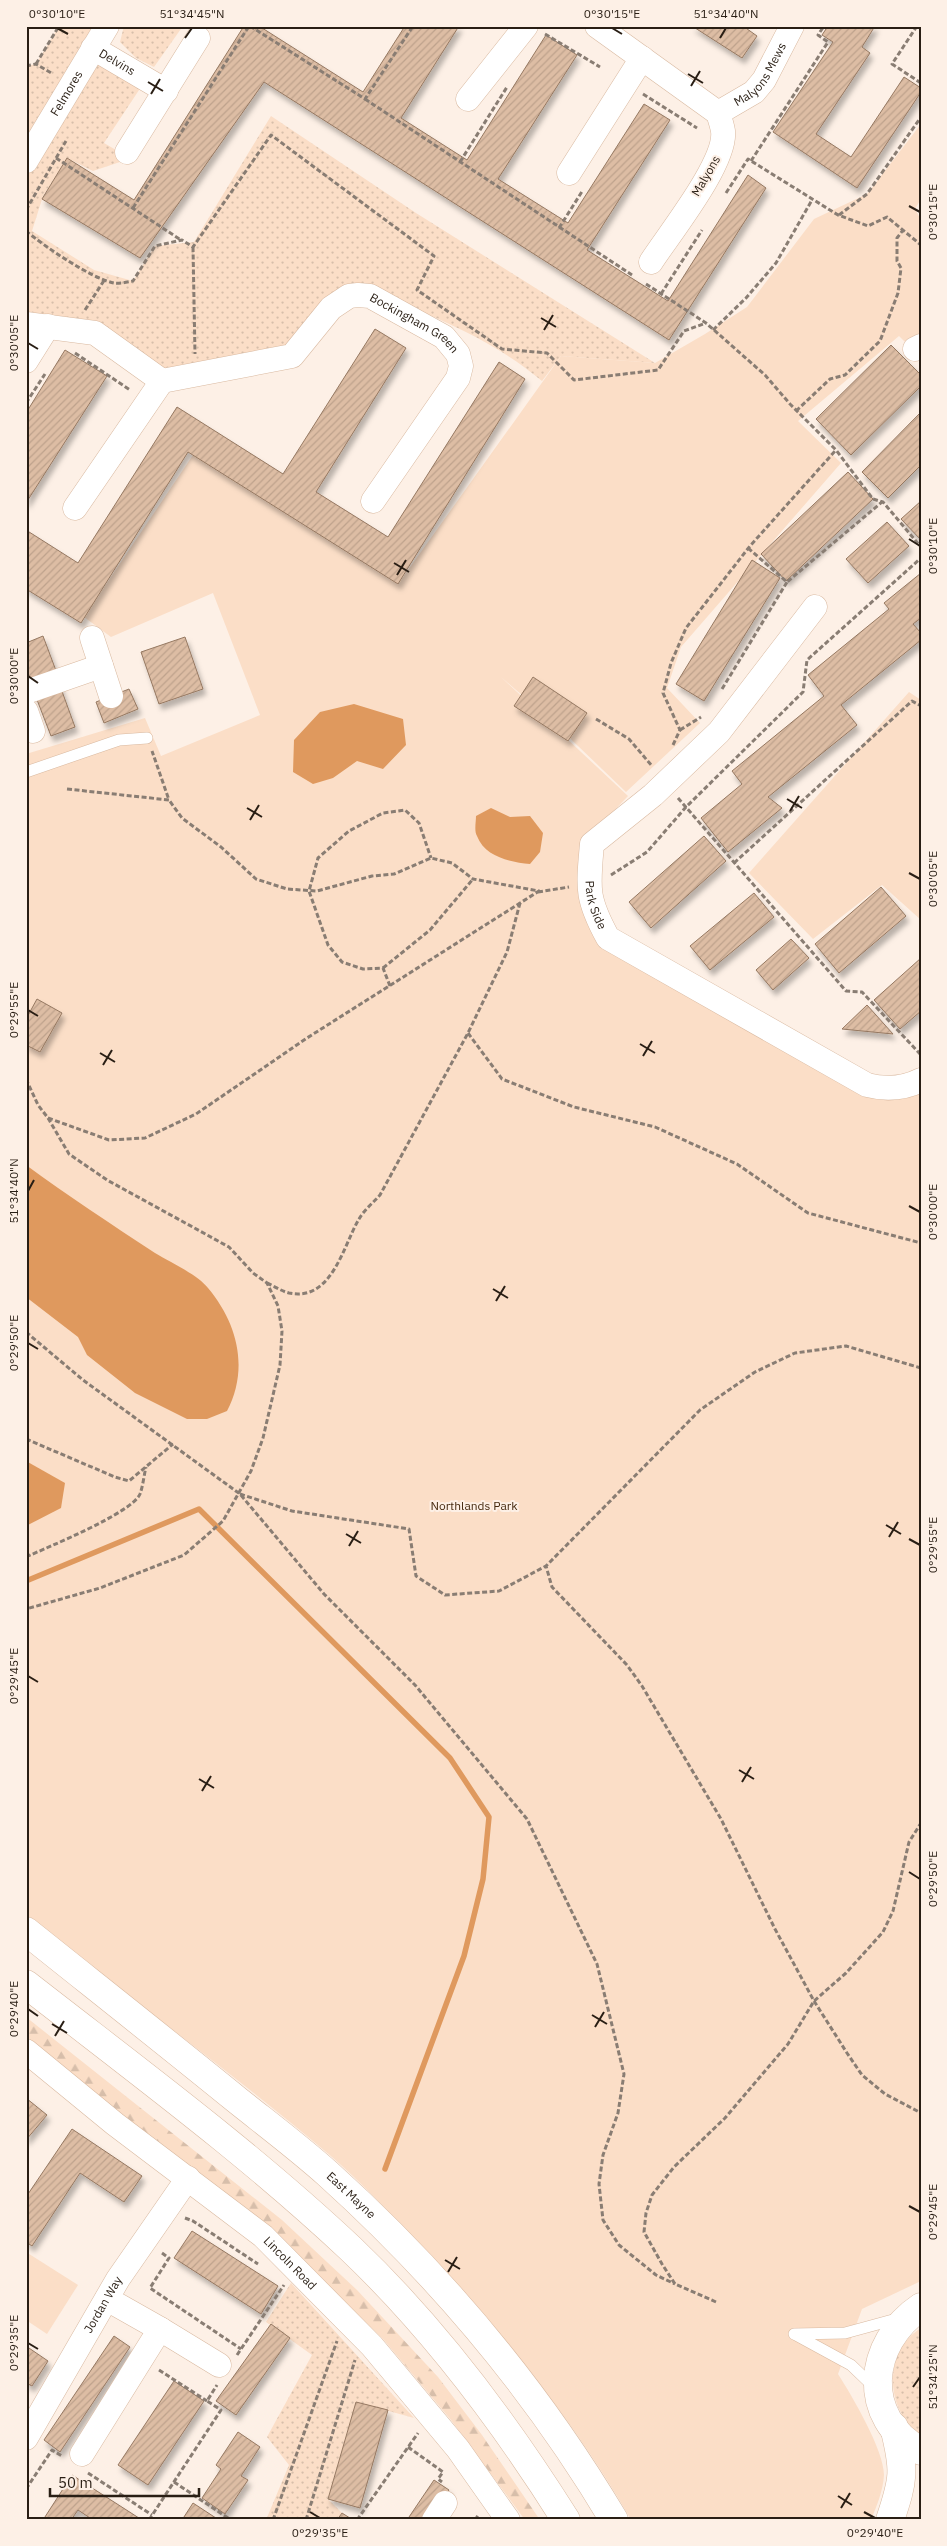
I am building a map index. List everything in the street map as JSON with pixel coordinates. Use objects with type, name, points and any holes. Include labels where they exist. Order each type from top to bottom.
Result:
[{"type":"main road","name":"East Mayne","points":[[26,1931],[327,2173],[378,2221],[444,2289],[498,2351],[575,2456],[614,2520]]},
{"type":"main road","points":[[26,1984],[274,2180],[351,2250],[402,2301],[462,2375],[512,2440],[566,2520]]},
{"type":"main road","points":[[890,2520],[902,2482],[900,2450],[894,2427],[882,2404],[879,2391],[879,2362],[893,2331],[914,2312]]},
{"type":"main road","points":[[894,2427],[904,2438],[921,2451]]},
{"type":"street","name":"Felmores","points":[[26,161],[107,26]]},
{"type":"street","name":"Malyons Mews","points":[[718,113],[754,92],[764,80],[792,26]]},
{"type":"street","points":[[468,99],[534,29]]},
{"type":"street","points":[[610,30],[642,58],[718,113]]},
{"type":"street","points":[[127,152],[198,38]]},
{"type":"street","name":"Delvins","points":[[93,48],[166,91]]},
{"type":"street","points":[[577,180],[642,58]]},
{"type":"street","name":"Malyons","points":[[651,262],[711,171],[720,153],[723,132],[718,113]]},
{"type":"street","name":"Bockingham Green","points":[[162,381],[292,356],[331,308],[349,296],[370,296],[444,337],[458,354],[461,366],[458,378],[373,501]]},
{"type":"street","points":[[37,366],[37,325],[72,340],[95,333],[162,381],[75,508]]},
{"type":"street","name":"Park Side","points":[[816,607],[719,732],[666,782],[592,844],[580,887],[608,938],[867,1085],[881,1089],[894,1088],[909,1086],[921,1080]]},
{"type":"street","points":[[92,638],[111,696]]},
{"type":"street","points":[[26,692],[101,666]]},
{"type":"street","name":"Lincoln Road","points":[[26,2051],[115,2124],[263,2236],[362,2336],[458,2449],[508,2520]]},
{"type":"street","name":"Jordan Way","points":[[26,2438],[118,2279],[188,2178]]},
{"type":"street","points":[[107,2299],[226,2367]]},
{"type":"street","points":[[84,2465],[160,2329]]},
{"type":"lane","points":[[26,772],[118,740],[147,738]]},
{"type":"lane","points":[[879,2391],[851,2365],[794,2334],[845,2333],[914,2312]]},
{"type":"path","points":[[36,64],[59,26]]},
{"type":"path","points":[[133,208],[249,26],[460,162],[725,337],[765,375],[796,411],[836,450],[873,498],[883,502],[921,547]]},
{"type":"path","points":[[365,100],[413,26]]},
{"type":"path","points":[[751,161],[828,42],[818,35],[824,26]]},
{"type":"path","points":[[917,26],[892,64],[921,83]]},
{"type":"path","points":[[534,29],[600,67]]},
{"type":"path","points":[[26,66],[36,64],[55,75]]},
{"type":"path","points":[[460,162],[511,81]]},
{"type":"path","points":[[638,102],[643,94],[697,128]]},
{"type":"path","points":[[838,215],[867,194],[921,117]]},
{"type":"path","points":[[196,374],[193,248],[271,135],[434,256],[417,290],[502,349],[547,354],[574,380],[658,370],[684,331],[706,323]]},
{"type":"path","points":[[56,158],[193,248]]},
{"type":"path","points":[[722,198],[748,158],[838,215],[868,226],[887,216],[921,244]]},
{"type":"path","points":[[559,228],[577,180]]},
{"type":"path","points":[[713,330],[746,298],[776,263],[812,200]]},
{"type":"path","points":[[662,294],[707,222]]},
{"type":"path","points":[[796,411],[830,379],[846,375],[880,342],[898,293],[902,268],[897,261],[897,238],[903,230]]},
{"type":"path","points":[[26,231],[46,246],[114,283],[133,281],[156,246],[182,240]]},
{"type":"path","points":[[105,279],[72,340],[148,402]]},
{"type":"path","points":[[26,404],[37,366]]},
{"type":"path","points":[[680,730],[663,693],[671,663],[686,628],[748,548],[836,450]]},
{"type":"path","points":[[718,696],[787,582],[883,502]]},
{"type":"path","points":[[748,548],[787,582]]},
{"type":"path","points":[[48,1118],[109,1140],[144,1138],[196,1114],[307,1038],[537,892],[580,887],[647,852],[686,807],[803,692],[808,660],[921,558]]},
{"type":"path","points":[[734,863],[912,701],[921,706]]},
{"type":"path","points":[[671,750],[680,730],[708,713]]},
{"type":"path","points":[[596,719],[629,739],[846,991],[862,992],[921,1055]]},
{"type":"path","points":[[147,738],[169,800],[182,818],[221,847],[256,879],[287,889],[309,891],[372,876],[394,874],[431,858],[452,863],[473,879],[539,891],[537,892]]},
{"type":"path","points":[[67,789],[169,800]]},
{"type":"path","points":[[431,858],[419,823],[405,810],[383,812],[349,830],[318,858],[309,891],[328,945],[342,962],[363,969],[383,968],[430,930],[473,879]]},
{"type":"path","points":[[26,1079],[38,1105],[48,1118],[69,1154],[107,1180],[229,1247],[253,1273],[267,1283],[288,1293],[302,1294],[325,1283],[334,1270],[360,1217],[380,1195],[468,1033],[507,952],[520,903]]},
{"type":"path","points":[[383,968],[390,986]]},
{"type":"path","points":[[468,1033],[502,1079],[574,1108],[654,1127],[737,1164],[808,1213],[921,1243]]},
{"type":"path","points":[[26,1609],[100,1588],[184,1556],[223,1521],[240,1494],[251,1471],[263,1438],[280,1365],[278,1306],[267,1283]]},
{"type":"path","points":[[26,1332],[83,1380],[240,1494],[324,1594],[414,1685],[527,1819],[597,1964],[624,2074],[618,2112],[603,2155],[599,2184],[602,2220],[619,2245],[656,2275],[716,2302]]},
{"type":"path","points":[[240,1494],[292,1511],[408,1529],[416,1576],[445,1594],[499,1590],[546,1566],[700,1410],[755,1372],[795,1353],[846,1346],[921,1368]]},
{"type":"path","points":[[26,1439],[129,1481],[173,1444]]},
{"type":"path","points":[[26,1557],[77,1534],[131,1505],[140,1494],[146,1467]]},
{"type":"path","points":[[546,1566],[552,1587],[627,1665],[642,1686],[720,1820],[814,2001],[862,2075],[885,2094],[921,2113]]},
{"type":"path","points":[[675,2284],[644,2232],[646,2213],[652,2195],[674,2167],[725,2118],[788,2044],[814,2001],[846,1973],[883,1932],[893,1911],[909,1842],[921,1823]]},
{"type":"path","points":[[181,2218],[193,2221],[262,2267]]},
{"type":"path","points":[[153,2248],[169,2258],[150,2288],[241,2348]]},
{"type":"path","points":[[207,2401],[226,2367],[285,2282]]},
{"type":"path","points":[[273,2520],[339,2336]]},
{"type":"path","points":[[306,2520],[362,2336]]},
{"type":"path","points":[[149,2520],[221,2410],[160,2370],[154,2378]]},
{"type":"path","points":[[358,2520],[419,2432]]},
{"type":"path","points":[[26,2490],[52,2450],[84,2465],[152,2515]]},
{"type":"path","points":[[174,2482],[231,2520]]},
{"type":"green space","points":[[59,26],[96,26],[26,142],[26,66],[36,64]]},
{"type":"green space","points":[[124,26],[183,26],[154,67],[136,58],[120,42]]},
{"type":"green space","points":[[93,55],[143,84],[104,143],[123,154],[123,161],[93,171],[67,158],[43,196],[32,231],[94,270],[133,281],[155,246],[194,242],[271,116],[416,213],[655,363],[561,356],[542,381],[500,351],[454,326],[358,285],[292,356],[162,381],[91,329],[41,322],[26,312],[26,171]]},
{"type":"green space","name":"Northlands Park","points":[[921,124],[921,199],[915,209],[921,220],[921,358],[899,336],[798,421],[841,463],[681,647],[667,688],[700,723],[626,792],[554,723],[501,677],[628,796],[586,840],[587,918],[860,1090],[921,1090],[921,2281],[862,2309],[838,2374],[866,2423],[879,2452],[884,2475],[882,2487],[871,2520],[631,2520],[584,2445],[505,2340],[447,2274],[365,2188],[332,2157],[257,2095],[26,1915],[26,754],[145,718],[161,756],[260,715],[213,593],[111,637],[84,617],[193,455],[398,584],[561,356],[655,363],[747,307],[814,219],[867,194]]},
{"type":"green space","points":[[909,692],[921,700],[921,920],[882,885],[813,939],[749,873]]},
{"type":"green space","points":[[26,2017],[282,2220],[357,2290],[438,2377],[482,2435],[540,2520],[525,2520],[451,2420],[383,2339],[322,2280],[26,2044]]},
{"type":"green space","points":[[26,2252],[78,2285],[47,2334],[26,2320]]},
{"type":"green space","points":[[291,2283],[414,2418],[356,2402],[328,2499],[342,2513],[337,2520],[266,2520],[289,2465],[267,2437],[312,2355],[266,2322]]},
{"type":"green space","points":[[921,2328],[921,2435],[900,2412],[893,2382],[894,2366],[899,2351],[908,2339]]},
{"type":"shaded area","points":[[354,704],[403,719],[406,745],[383,769],[357,761],[333,778],[313,784],[293,772],[294,740],[320,712]]},
{"type":"shaded area","points":[[491,808],[510,817],[530,816],[543,833],[540,852],[530,864],[514,862],[492,854],[481,843],[476,832],[476,816]]},
{"type":"shaded area","points":[[26,1165],[155,1253],[191,1274],[208,1288],[227,1316],[237,1347],[238,1379],[227,1411],[207,1419],[187,1419],[135,1393],[87,1355],[78,1337],[26,1297]]},
{"type":"shaded area","points":[[26,1461],[65,1483],[61,1508],[26,1526]]},
{"type":"building","points":[[244,26],[259,26],[363,92],[405,26],[459,26],[401,118],[467,160],[546,35],[577,55],[498,179],[568,223],[644,104],[670,120],[587,250],[668,301],[748,175],[766,188],[669,340],[264,82],[140,258],[42,199],[67,158],[134,200]]},
{"type":"building","points":[[692,26],[743,26],[757,36],[742,58]]},
{"type":"building","points":[[828,26],[875,26],[862,47],[870,53],[816,134],[851,157],[904,77],[921,88],[921,92],[857,188],[773,132],[833,42],[822,35]]},
{"type":"building","points":[[375,329],[406,348],[316,492],[388,537],[499,362],[525,379],[398,584],[188,452],[81,623],[26,589],[26,530],[78,563],[177,407],[283,474]]},
{"type":"building","points":[[891,345],[921,375],[921,386],[851,455],[816,419]]},
{"type":"building","points":[[65,350],[107,376],[26,503],[26,413]]},
{"type":"building","points":[[921,412],[921,465],[888,498],[862,472]]},
{"type":"building","points":[[848,472],[873,499],[786,581],[761,554]]},
{"type":"building","points":[[921,501],[921,540],[901,519]]},
{"type":"building","points":[[887,522],[909,546],[868,583],[846,559]]},
{"type":"building","points":[[752,560],[780,578],[704,701],[676,684]]},
{"type":"building","points":[[921,573],[921,618],[913,624],[921,633],[921,640],[841,705],[857,725],[768,797],[782,808],[728,852],[701,818],[742,784],[732,771],[824,696],[808,675],[889,609],[884,603]]},
{"type":"building","points":[[43,636],[58,676],[32,685],[26,671],[26,643]]},
{"type":"building","points":[[185,637],[203,689],[159,704],[141,652]]},
{"type":"building","points":[[533,677],[587,713],[568,741],[514,706]]},
{"type":"building","points":[[59,683],[75,727],[51,736],[34,692]]},
{"type":"building","points":[[129,689],[138,709],[104,723],[96,702]]},
{"type":"building","points":[[704,836],[726,861],[651,928],[629,902]]},
{"type":"building","points":[[881,887],[906,916],[839,973],[815,944]]},
{"type":"building","points":[[754,893],[774,917],[710,970],[690,946]]},
{"type":"building","points":[[791,939],[809,958],[773,990],[756,970]]},
{"type":"building","points":[[921,958],[921,1011],[900,1029],[874,1000]]},
{"type":"building","points":[[37,999],[62,1013],[40,1052],[26,1045],[26,1019]]},
{"type":"building","points":[[867,1005],[893,1034],[842,1029]]},
{"type":"building","points":[[26,2098],[47,2115],[26,2140]]},
{"type":"building","points":[[72,2129],[142,2176],[124,2202],[80,2173],[32,2246],[26,2242],[26,2197]]},
{"type":"building","points":[[192,2231],[278,2286],[261,2314],[174,2258]]},
{"type":"building","points":[[271,2324],[290,2338],[236,2415],[216,2401]]},
{"type":"building","points":[[114,2336],[130,2347],[60,2452],[44,2440]]},
{"type":"building","points":[[26,2346],[48,2361],[32,2386],[26,2383]]},
{"type":"building","points":[[174,2381],[204,2401],[148,2485],[118,2465]]},
{"type":"building","points":[[356,2402],[388,2410],[360,2508],[328,2499]]},
{"type":"building","points":[[238,2432],[260,2447],[241,2476],[248,2480],[225,2514],[202,2498],[221,2469],[216,2465]]},
{"type":"building","points":[[72,2475],[142,2520],[93,2520],[78,2510],[71,2520],[43,2520]]},
{"type":"building","points":[[434,2480],[449,2490],[428,2520],[407,2520]]},
{"type":"building","points":[[193,2503],[219,2520],[182,2520]]},
{"type":"building","points":[[342,2513],[353,2520],[337,2520]]},
{"type":"waterway","points":[[26,1581],[199,1509],[450,1758],[489,1817],[483,1879],[464,1956],[385,2169]]}]
